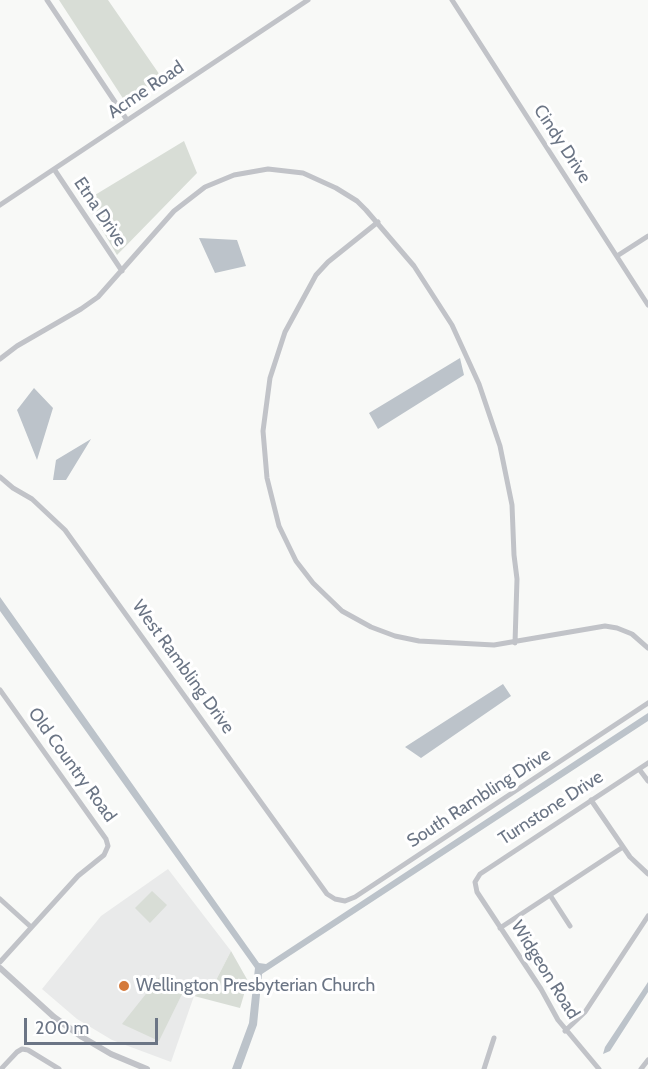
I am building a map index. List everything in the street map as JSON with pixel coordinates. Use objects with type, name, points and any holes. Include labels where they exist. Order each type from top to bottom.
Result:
[{"type":"street","points":[[47,0],[127,120]]},
{"type":"street","name":"Acme Road","points":[[0,205],[308,0]]},
{"type":"street","name":"Cindy Drive","points":[[452,0],[648,305]]},
{"type":"street","name":"Etna Drive","points":[[54,169],[122,271]]},
{"type":"street","points":[[0,359],[17,346],[91,302],[187,199],[217,181],[242,172],[268,169],[303,173],[346,194],[357,201],[378,222],[414,266],[440,305],[468,357],[486,400],[502,457],[513,512],[517,579],[515,642]]},
{"type":"street","points":[[378,222],[328,262],[316,275],[292,317],[276,355],[267,394],[263,445],[267,478],[276,518],[289,548],[304,572],[322,594],[354,619],[395,636],[419,641],[475,645],[515,642],[605,626],[632,634],[648,648]]},
{"type":"street","points":[[616,256],[648,236]]},
{"type":"street","name":"West Rambling Drive","points":[[0,477],[32,500],[65,530],[325,891]]},
{"type":"street","name":"Old Country Road","points":[[0,690],[108,842],[104,855],[78,876],[0,962]]},
{"type":"street","name":"South Rambling Drive","points":[[325,891],[338,900],[352,899],[648,704]]},
{"type":"street","name":"Turnstone Drive","points":[[475,882],[480,874],[648,763]]},
{"type":"street","points":[[639,769],[648,781]]},
{"type":"street","points":[[591,800],[623,847],[648,874]]},
{"type":"street","points":[[501,928],[623,847]]},
{"type":"street","name":"Widgeon Road","points":[[475,882],[477,892],[565,1031],[599,1069]]},
{"type":"street","points":[[550,895],[570,926]]},
{"type":"street","points":[[0,899],[32,927]]},
{"type":"street","points":[[565,1031],[585,1012],[648,916]]},
{"type":"street","points":[[0,968],[75,1032],[111,1054],[143,1068]]},
{"type":"street","points":[[484,1069],[494,1038]]},
{"type":"street","points":[[1,1069],[17,1052],[25,1049],[59,1069]]},
{"type":"street","points":[[641,1069],[648,1060]]},
{"type":"shaded area","points":[[59,0],[108,0],[164,81],[126,103]]},
{"type":"shaded area","points":[[184,141],[197,173],[117,255],[85,201]]},
{"type":"shaded area","points":[[199,238],[237,240],[246,266],[215,273]]},
{"type":"shaded area","points":[[460,358],[464,375],[378,429],[369,413]]},
{"type":"shaded area","points":[[34,388],[53,408],[37,460],[17,410]]},
{"type":"shaded area","points":[[91,439],[66,480],[53,480],[56,460]]},
{"type":"shaded area","points":[[0,597],[259,963],[266,964],[648,713],[648,721],[262,974],[257,1025],[241,1069],[232,1069],[249,1023],[255,968],[0,611]]},
{"type":"shaded area","points":[[503,684],[511,696],[421,758],[405,747]]},
{"type":"shaded area","points":[[168,869],[231,951],[213,986],[194,996],[171,1062],[112,1040],[77,1019],[42,989],[101,916]]},
{"type":"shaded area","points":[[152,891],[167,905],[150,923],[135,908]]},
{"type":"shaded area","points":[[231,951],[248,981],[240,1008],[194,996],[213,986]]},
{"type":"shaded area","points":[[161,975],[184,990],[159,1041],[122,1024]]},
{"type":"shaded area","points":[[648,982],[648,992],[610,1051],[603,1054],[605,1047]]},
{"type":"place","name":"Wellington Presbyterian Church","points":[[124,986]]}]
